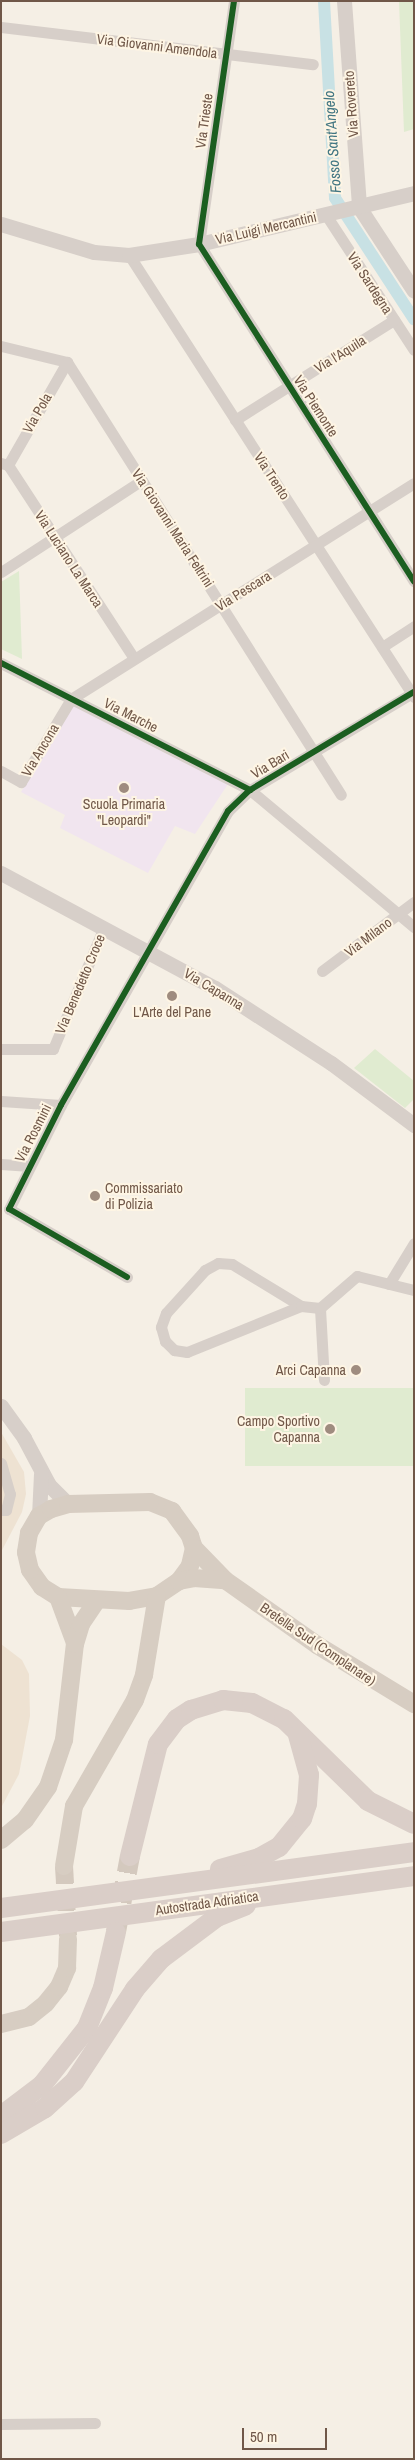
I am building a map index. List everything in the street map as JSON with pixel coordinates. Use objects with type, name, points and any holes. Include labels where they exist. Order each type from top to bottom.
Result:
[{"type":"highway","points":[[130,1856],[152,1759],[166,1730],[177,1719],[207,1704],[223,1700],[252,1703],[270,1711],[368,1801],[414,1824]]},
{"type":"highway","points":[[146,1890],[259,1858],[291,1835],[302,1819],[309,1790],[306,1759],[297,1734]]},
{"type":"highway","name":"Autostrada Adriatica","points":[[1,1908],[146,1890],[414,1852]]},
{"type":"highway","name":"Autostrada Adriatica","points":[[1,1932],[303,1889],[414,1876]]},
{"type":"highway","points":[[1,2134],[46,2108],[74,2082],[135,1988],[176,1945],[232,1910],[303,1889]]},
{"type":"highway","points":[[1,2116],[42,2085],[82,2035],[103,1988],[116,1932]]},
{"type":"main road","points":[[179,1582],[190,1566],[194,1548],[190,1536],[172,1511],[150,1502],[68,1504],[39,1516],[29,1533],[26,1552],[30,1570],[42,1587],[58,1596],[129,1601],[157,1596],[179,1582],[194,1578],[225,1580]]},
{"type":"main road","name":"Bretella Sud (Complanare)","points":[[194,1548],[225,1580],[317,1646],[414,1704]]},
{"type":"main road","points":[[58,1596],[75,1644]]},
{"type":"main road","points":[[64,1866],[74,1806],[135,1700],[144,1675],[149,1632],[157,1596]]},
{"type":"main road","points":[[1,1840],[25,1820],[48,1787],[64,1740],[75,1644],[81,1624],[97,1600]]},
{"type":"main road","points":[[129,1601],[149,1632]]},
{"type":"main road","points":[[1,2024],[29,2017],[50,1998],[67,1968],[68,1938]]},
{"type":"street","name":"Via Trieste","points":[[198,244],[234,1]]},
{"type":"street","name":"Via Rovereto","points":[[344,1],[358,207]]},
{"type":"street","name":"Via Giovanni Amendola","points":[[1,27],[312,64]]},
{"type":"street","name":"Via Luigi Mercantini","points":[[1,224],[94,252],[129,255],[198,244],[414,193]]},
{"type":"street","points":[[358,207],[414,291]]},
{"type":"street","name":"Via Sardegna","points":[[326,215],[414,350]]},
{"type":"street","name":"Via Piemonte","points":[[198,244],[414,581]]},
{"type":"street","name":"Via Trento","points":[[129,255],[413,694]]},
{"type":"street","name":"Via l'Aquila","points":[[235,420],[394,320]]},
{"type":"street","points":[[1,346],[67,362]]},
{"type":"street","name":"Via Pola","points":[[5,464],[67,362]]},
{"type":"street","name":"Via Giovanni Maria Feltrini","points":[[67,362],[222,604],[341,795]]},
{"type":"street","name":"Via Luciano La Marca","points":[[5,464],[134,658]]},
{"type":"street","points":[[1,572],[142,480]]},
{"type":"street","name":"Via Pescara","points":[[71,698],[414,483]]},
{"type":"street","points":[[382,647],[414,626]]},
{"type":"street","name":"Via Marche","points":[[1,663],[250,790],[414,926]]},
{"type":"street","name":"Via Bari","points":[[149,950],[228,811],[250,790],[413,694]]},
{"type":"street","name":"Via Ancona","points":[[1,771],[21,782],[71,698]]},
{"type":"street","name":"Via Capanna","points":[[1,874],[149,950],[296,1039],[414,1125]]},
{"type":"street","name":"Via Milano","points":[[322,972],[414,902]]},
{"type":"street","name":"Via Benedetto Croce","points":[[1,1049],[53,1049],[104,927]]},
{"type":"street","name":"Via Rosmini","points":[[127,1277],[8,1209],[61,1105],[149,950]]},
{"type":"street","name":"Via Rosmini","points":[[1,1101],[61,1105]]},
{"type":"street","name":"Via Rosmini","points":[[1,1164],[30,1166]]},
{"type":"street","points":[[389,1284],[414,1243]]},
{"type":"street","points":[[301,1306],[187,1352],[174,1350],[165,1341],[161,1327],[166,1313],[205,1270],[218,1263],[232,1264],[301,1306],[320,1308],[357,1276],[414,1290]]},
{"type":"street","points":[[320,1308],[324,1380]]},
{"type":"street","points":[[1,1406],[24,1438],[41,1474],[68,1504]]},
{"type":"street","points":[[1,1463],[10,1494],[6,1510],[1,1510]]},
{"type":"street","points":[[39,1516],[41,1474]]},
{"type":"street","points":[[1,2424],[95,2422]]},
{"type":"shaded area","name":"Scuola Primaria \"Leopardi\"","points":[[73,705],[228,784],[195,834],[175,826],[148,873],[60,828],[65,815],[21,792]]},
{"type":"shaded area","points":[[1,1432],[24,1472],[26,1494],[22,1512],[1,1552]]},
{"type":"shaded area","points":[[1,1644],[22,1660],[29,1674],[30,1716],[19,1774],[1,1808]]},
{"type":"green space","points":[[399,1],[414,1],[414,129],[404,132]]},
{"type":"green space","points":[[19,571],[22,659],[1,649],[1,582]]},
{"type":"green space","points":[[375,1049],[414,1081],[414,1099],[405,1108],[354,1068]]},
{"type":"green space","name":"Campo Sportivo Capanna","points":[[245,1388],[414,1388],[414,1466],[245,1466]]},
{"type":"waterway","name":"Fosso Sant'Angelo","points":[[324,1],[335,198],[414,319]]},
{"type":"tunnel","points":[[116,1932],[130,1856]]},
{"type":"tunnel","points":[[64,1866],[68,1936]]},
{"type":"cycle path","points":[[234,1],[199,244],[414,581]]},
{"type":"cycle path","points":[[1,663],[250,790]]},
{"type":"cycle path","points":[[127,1277],[9,1209],[61,1105],[228,811],[250,790],[414,692]]},
{"type":"place","name":"Scuola Primaria \"Leopardi\"","points":[[124,788]]},
{"type":"place","name":"L'Arte del Pane","points":[[172,996]]},
{"type":"place","name":"Commissariato di Polizia","points":[[95,1196]]},
{"type":"place","name":"Arci Capanna","points":[[356,1370]]},
{"type":"place","name":"Campo Sportivo Capanna","points":[[330,1429]]}]
